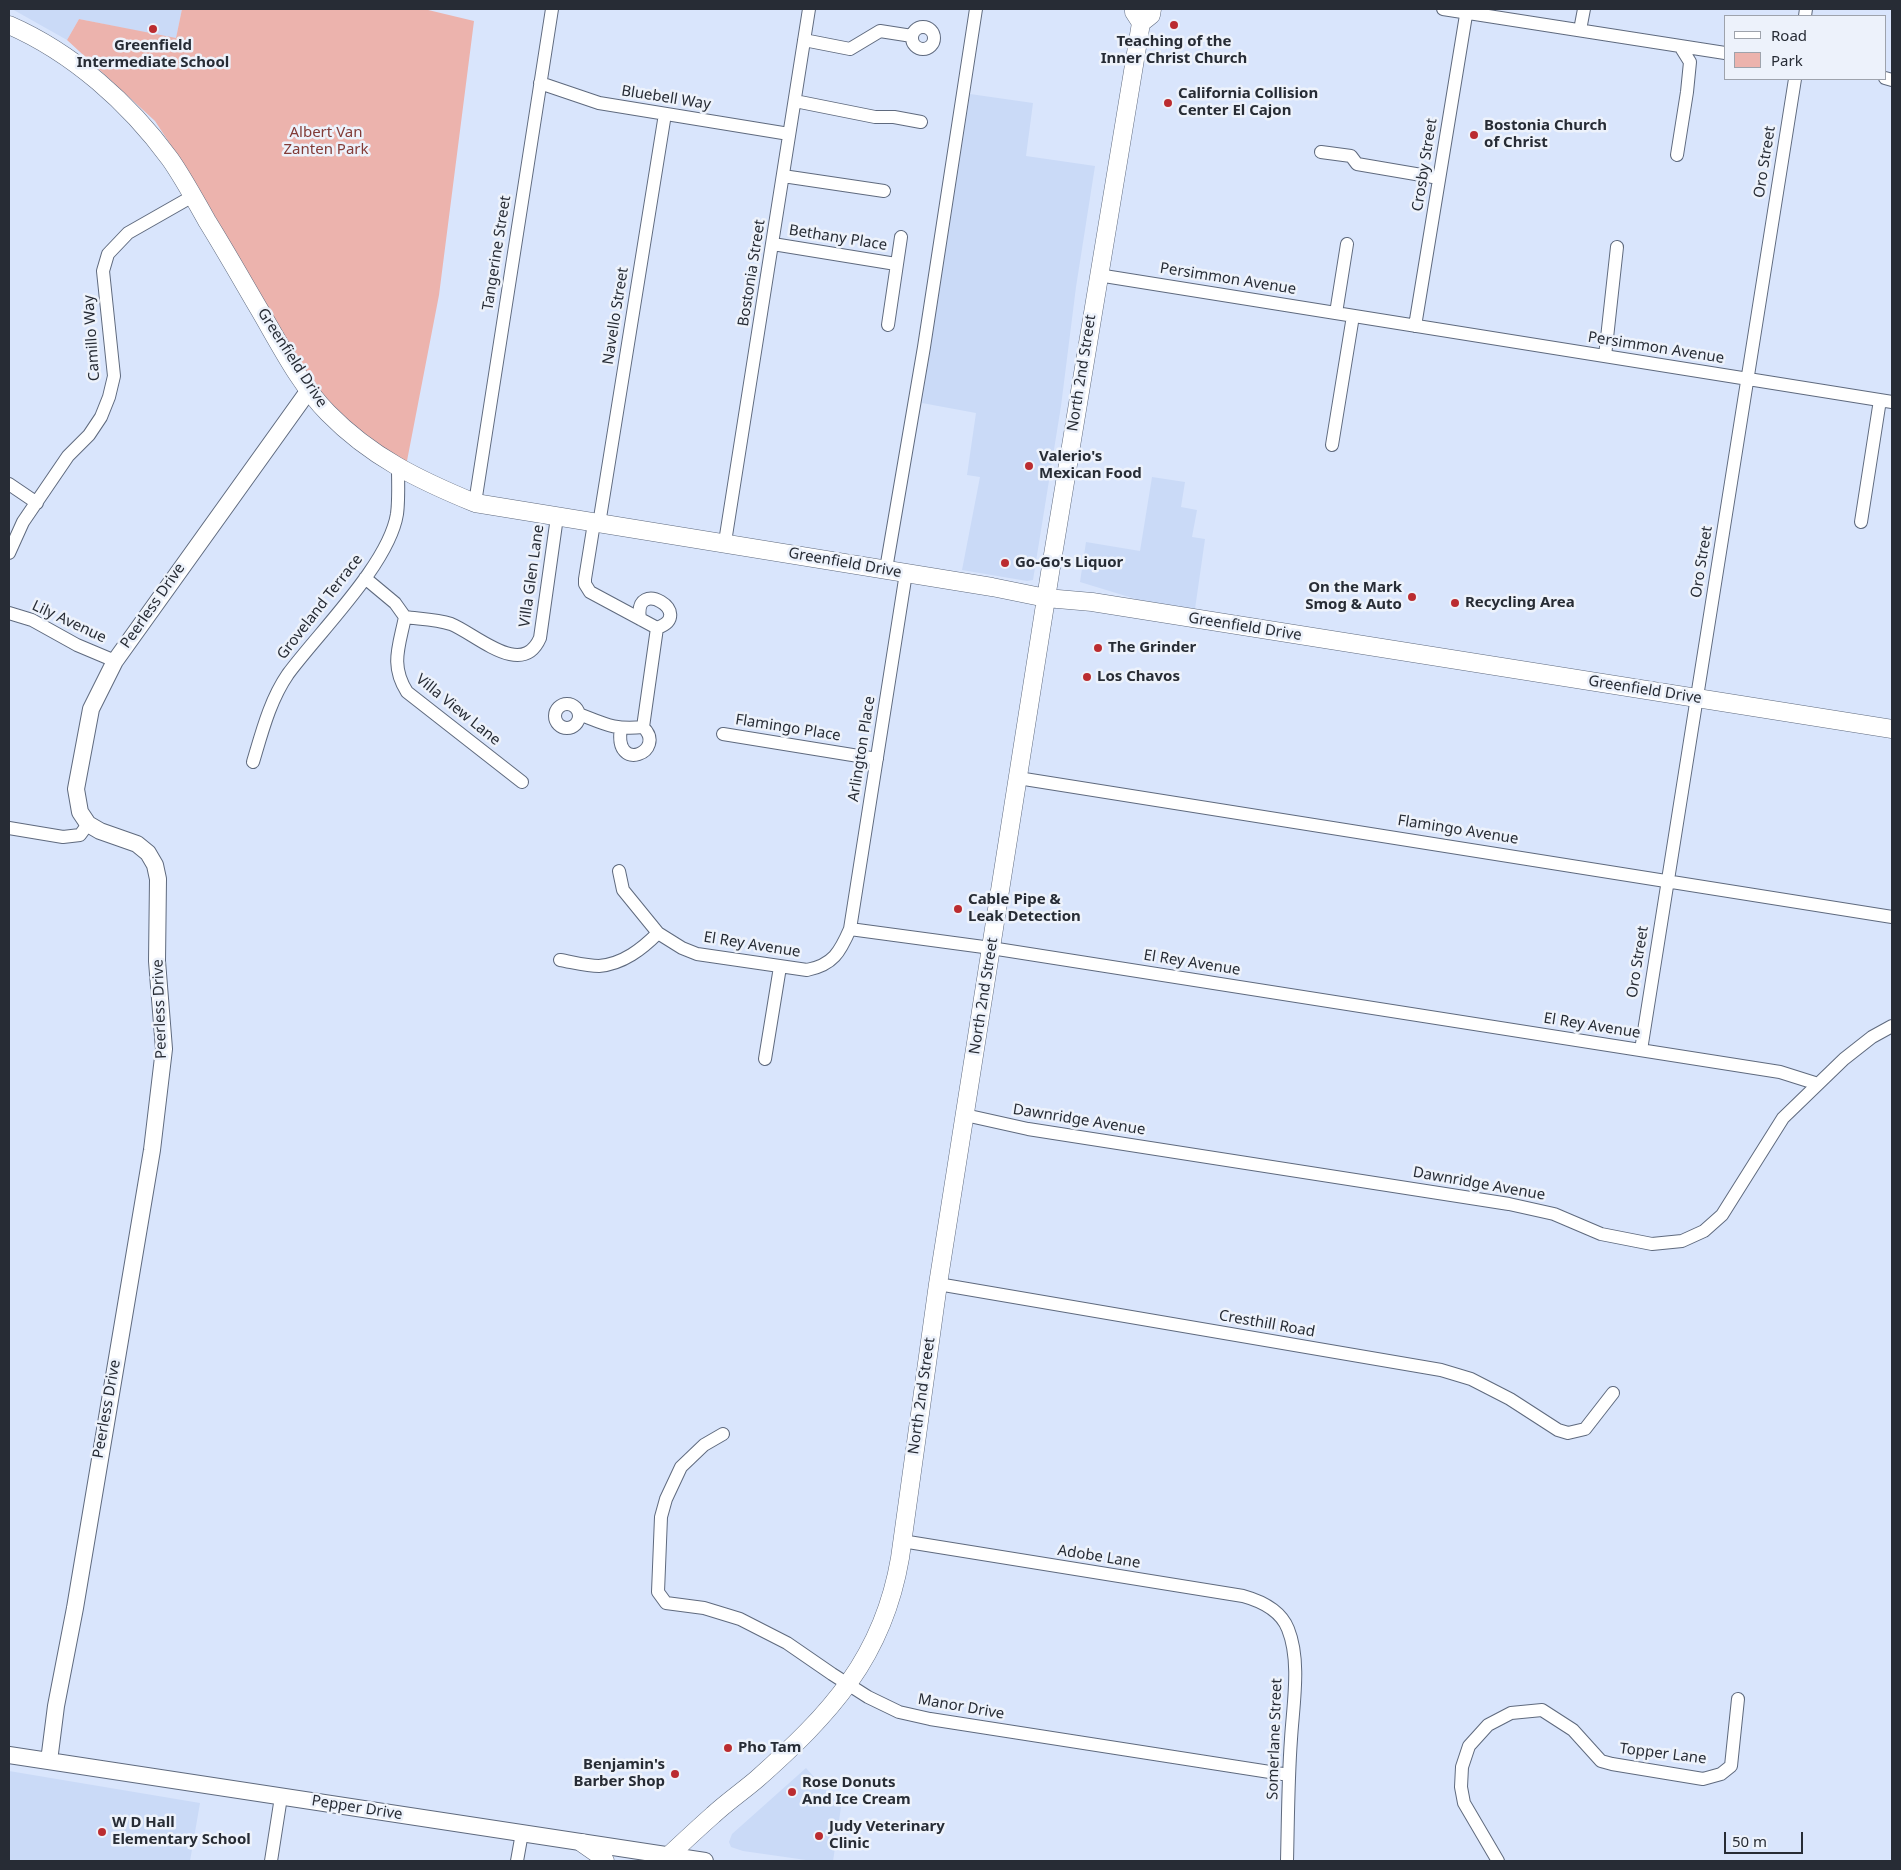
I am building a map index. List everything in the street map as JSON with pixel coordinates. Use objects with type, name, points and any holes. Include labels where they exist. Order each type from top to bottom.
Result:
[{"type":"main road","name":"North 2nd Street","points":[[666,1858],[713,1814],[757,1779],[818,1722],[848,1685],[871,1648],[888,1608],[897,1575],[938,1284],[1098,275],[1137,16],[1151,15],[1152,9]]},
{"type":"main road","name":"Greenfield Drive","points":[[9,25],[40,41],[74,63],[114,96],[170,160],[274,335],[309,390],[328,413],[374,453],[398,468],[436,487],[475,503],[992,586],[1046,598],[1092,602],[1892,729]]},
{"type":"main road","points":[[582,1842],[606,1861]]},
{"type":"street","name":"Tangerine Street","points":[[475,503],[552,9]]},
{"type":"street","name":"Bostonia Street","points":[[725,542],[809,9]]},
{"type":"street","points":[[886,570],[924,347],[976,9]]},
{"type":"street","points":[[1443,9],[1466,10],[1724,53]]},
{"type":"street","points":[[1580,30],[1584,9]]},
{"type":"street","name":"Crosby Street","points":[[1415,326],[1466,10]]},
{"type":"street","points":[[804,40],[850,49],[880,31],[912,36]]},
{"type":"street","points":[[1677,155],[1690,62],[1680,46]]},
{"type":"street","name":"Oro Street","points":[[1641,1050],[1795,80]]},
{"type":"street","name":"Bluebell Way","points":[[540,83],[597,102],[789,134]]},
{"type":"street","points":[[795,101],[874,117],[894,117],[921,122]]},
{"type":"street","name":"Navello Street","points":[[640,619],[590,592],[585,584],[665,114]]},
{"type":"street","points":[[1321,152],[1351,156],[1357,164],[1439,178]]},
{"type":"street","points":[[783,176],[884,192]]},
{"type":"street","name":"Camillo Way","points":[[9,553],[23,522],[68,456],[89,435],[101,417],[110,397],[114,376],[103,271],[108,254],[128,233],[193,196]]},
{"type":"street","points":[[888,325],[900,237]]},
{"type":"street","name":"Bethany Place","points":[[773,244],[896,264]]},
{"type":"street","points":[[1336,313],[1347,244]]},
{"type":"street","points":[[1605,356],[1617,247]]},
{"type":"street","name":"Persimmon Avenue","points":[[1098,275],[1886,401]]},
{"type":"street","points":[[1332,445],[1353,316]]},
{"type":"street","name":"Peerless Drive","points":[[49,1761],[56,1706],[75,1608],[152,1150],[164,1049],[157,961],[158,879],[155,865],[148,852],[137,844],[100,831],[88,824],[80,812],[76,789],[91,709],[115,661],[309,390]]},
{"type":"street","points":[[1860,522],[1886,401]]},
{"type":"street","name":"Groveland Terrace","points":[[253,762],[269,711],[287,675],[365,578],[386,545],[397,514],[398,468]]},
{"type":"street","points":[[9,484],[37,503]]},
{"type":"street","name":"Villa Glen Lane","points":[[405,617],[436,620],[450,624],[484,644],[515,656],[529,653],[536,647],[540,638],[557,517]]},
{"type":"street","name":"Arlington Place","points":[[850,929],[906,573]]},
{"type":"street","points":[[365,578],[394,603],[405,617]]},
{"type":"street","points":[[650,599],[659,600],[668,608],[669,617],[665,624],[657,628],[640,619],[639,612],[642,604],[650,599]]},
{"type":"street","name":"Lily Avenue","points":[[9,613],[32,620],[77,645],[115,661]]},
{"type":"street","name":"Villa View Lane","points":[[405,617],[396,664],[399,680],[407,692],[522,782]]},
{"type":"street","points":[[621,728],[619,741],[622,748],[628,754],[636,755],[645,751],[649,743],[649,734],[643,727],[657,628]]},
{"type":"street","points":[[579,714],[608,727],[643,727]]},
{"type":"street","name":"Flamingo Place","points":[[723,734],[877,759]]},
{"type":"street","name":"Flamingo Avenue","points":[[1018,778],[1892,917]]},
{"type":"street","points":[[9,828],[63,837],[80,835],[88,824]]},
{"type":"street","name":"El Rey Avenue","points":[[619,870],[622,890],[658,933],[682,948],[697,954],[807,970],[816,968],[833,959],[841,951],[850,929],[991,948],[1780,1072],[1818,1084]]},
{"type":"street","points":[[560,960],[598,966],[624,960],[645,947],[658,933]]},
{"type":"street","points":[[765,1059],[780,967]]},
{"type":"street","name":"Dawnridge Avenue","points":[[965,1116],[1028,1129],[1510,1204],[1554,1214],[1601,1234],[1652,1244],[1682,1241],[1704,1231],[1722,1215],[1784,1118],[1818,1084],[1872,1036],[1892,1026]]},
{"type":"street","name":"Cresthill Road","points":[[938,1284],[1441,1370],[1471,1379],[1510,1399],[1558,1430],[1568,1433],[1585,1429],[1613,1393]]},
{"type":"street","name":"Manor Drive","points":[[723,1434],[704,1445],[681,1467],[666,1499],[661,1517],[658,1592],[666,1603],[704,1608],[740,1619],[787,1643],[848,1685],[899,1712],[930,1719],[1289,1776]]},
{"type":"street","name":"Adobe Lane","points":[[902,1541],[1243,1596],[1264,1604],[1283,1621]]},
{"type":"street","name":"Somerlane Street","points":[[1283,1621],[1288,1629],[1293,1654],[1295,1689],[1289,1776],[1287,1861]]},
{"type":"street","name":"Topper Lane","points":[[1498,1861],[1464,1803],[1461,1787],[1462,1767],[1469,1746],[1488,1725],[1511,1713],[1542,1710],[1573,1730],[1601,1761],[1704,1779],[1721,1774],[1731,1766],[1738,1699]]},
{"type":"street","name":"Pepper Drive","points":[[9,1755],[582,1842],[666,1858],[705,1861]]},
{"type":"street","points":[[271,1861],[281,1797]]},
{"type":"street","points":[[517,1861],[522,1833]]},
{"type":"shaded area","name":"Greenfield Intermediate School","points":[[12,9],[182,9],[176,39],[79,19],[67,40]]},
{"type":"shaded area","points":[[970,94],[1033,103],[1026,156],[1095,166],[1076,287],[1061,406],[1033,580],[1027,581],[962,570],[980,477],[967,475],[976,413],[922,403]]},
{"type":"shaded area","points":[[1152,477],[1185,482],[1181,507],[1197,510],[1192,537],[1205,539],[1195,609],[1139,600],[1080,582],[1086,542],[1140,551]]},
{"type":"shaded area","points":[[806,1768],[841,1807],[833,1861],[813,1861],[743,1851],[731,1847],[729,1842],[732,1834]]},
{"type":"shaded area","name":"W D Hall Elementary School","points":[[9,1771],[200,1803],[190,1861],[9,1861]]},
{"type":"green space","name":"Albert Van Zanten Park","points":[[182,9],[424,9],[474,21],[439,295],[406,466],[381,451],[334,409],[307,374],[193,179],[155,121],[67,40],[79,19],[176,38]]},
{"type":"place","name":"Teaching of the Inner Christ Church","points":[[1174,25]]},
{"type":"place","name":"Greenfield Intermediate School","points":[[153,29]]},
{"type":"place","name":"California Collision Center El Cajon","points":[[1168,103]]},
{"type":"place","name":"Bostonia Church of Christ","points":[[1474,135]]},
{"type":"place","name":"Valerio's Mexican Food","points":[[1029,466]]},
{"type":"place","name":"Go-Go's Liquor","points":[[1005,563]]},
{"type":"place","name":"On the Mark Smog & Auto","points":[[1412,597]]},
{"type":"place","name":"Recycling Area","points":[[1455,603]]},
{"type":"place","name":"The Grinder","points":[[1098,648]]},
{"type":"place","name":"Los Chavos","points":[[1087,677]]},
{"type":"place","name":"Cable Pipe & Leak Detection","points":[[958,909]]},
{"type":"place","name":"Pho Tam","points":[[728,1748]]},
{"type":"place","name":"Benjamin's Barber Shop","points":[[675,1774]]},
{"type":"place","name":"Rose Donuts And Ice Cream","points":[[792,1792]]},
{"type":"place","name":"W D Hall Elementary School","points":[[102,1832]]},
{"type":"place","name":"Judy Veterinary Clinic","points":[[819,1836]]}]
